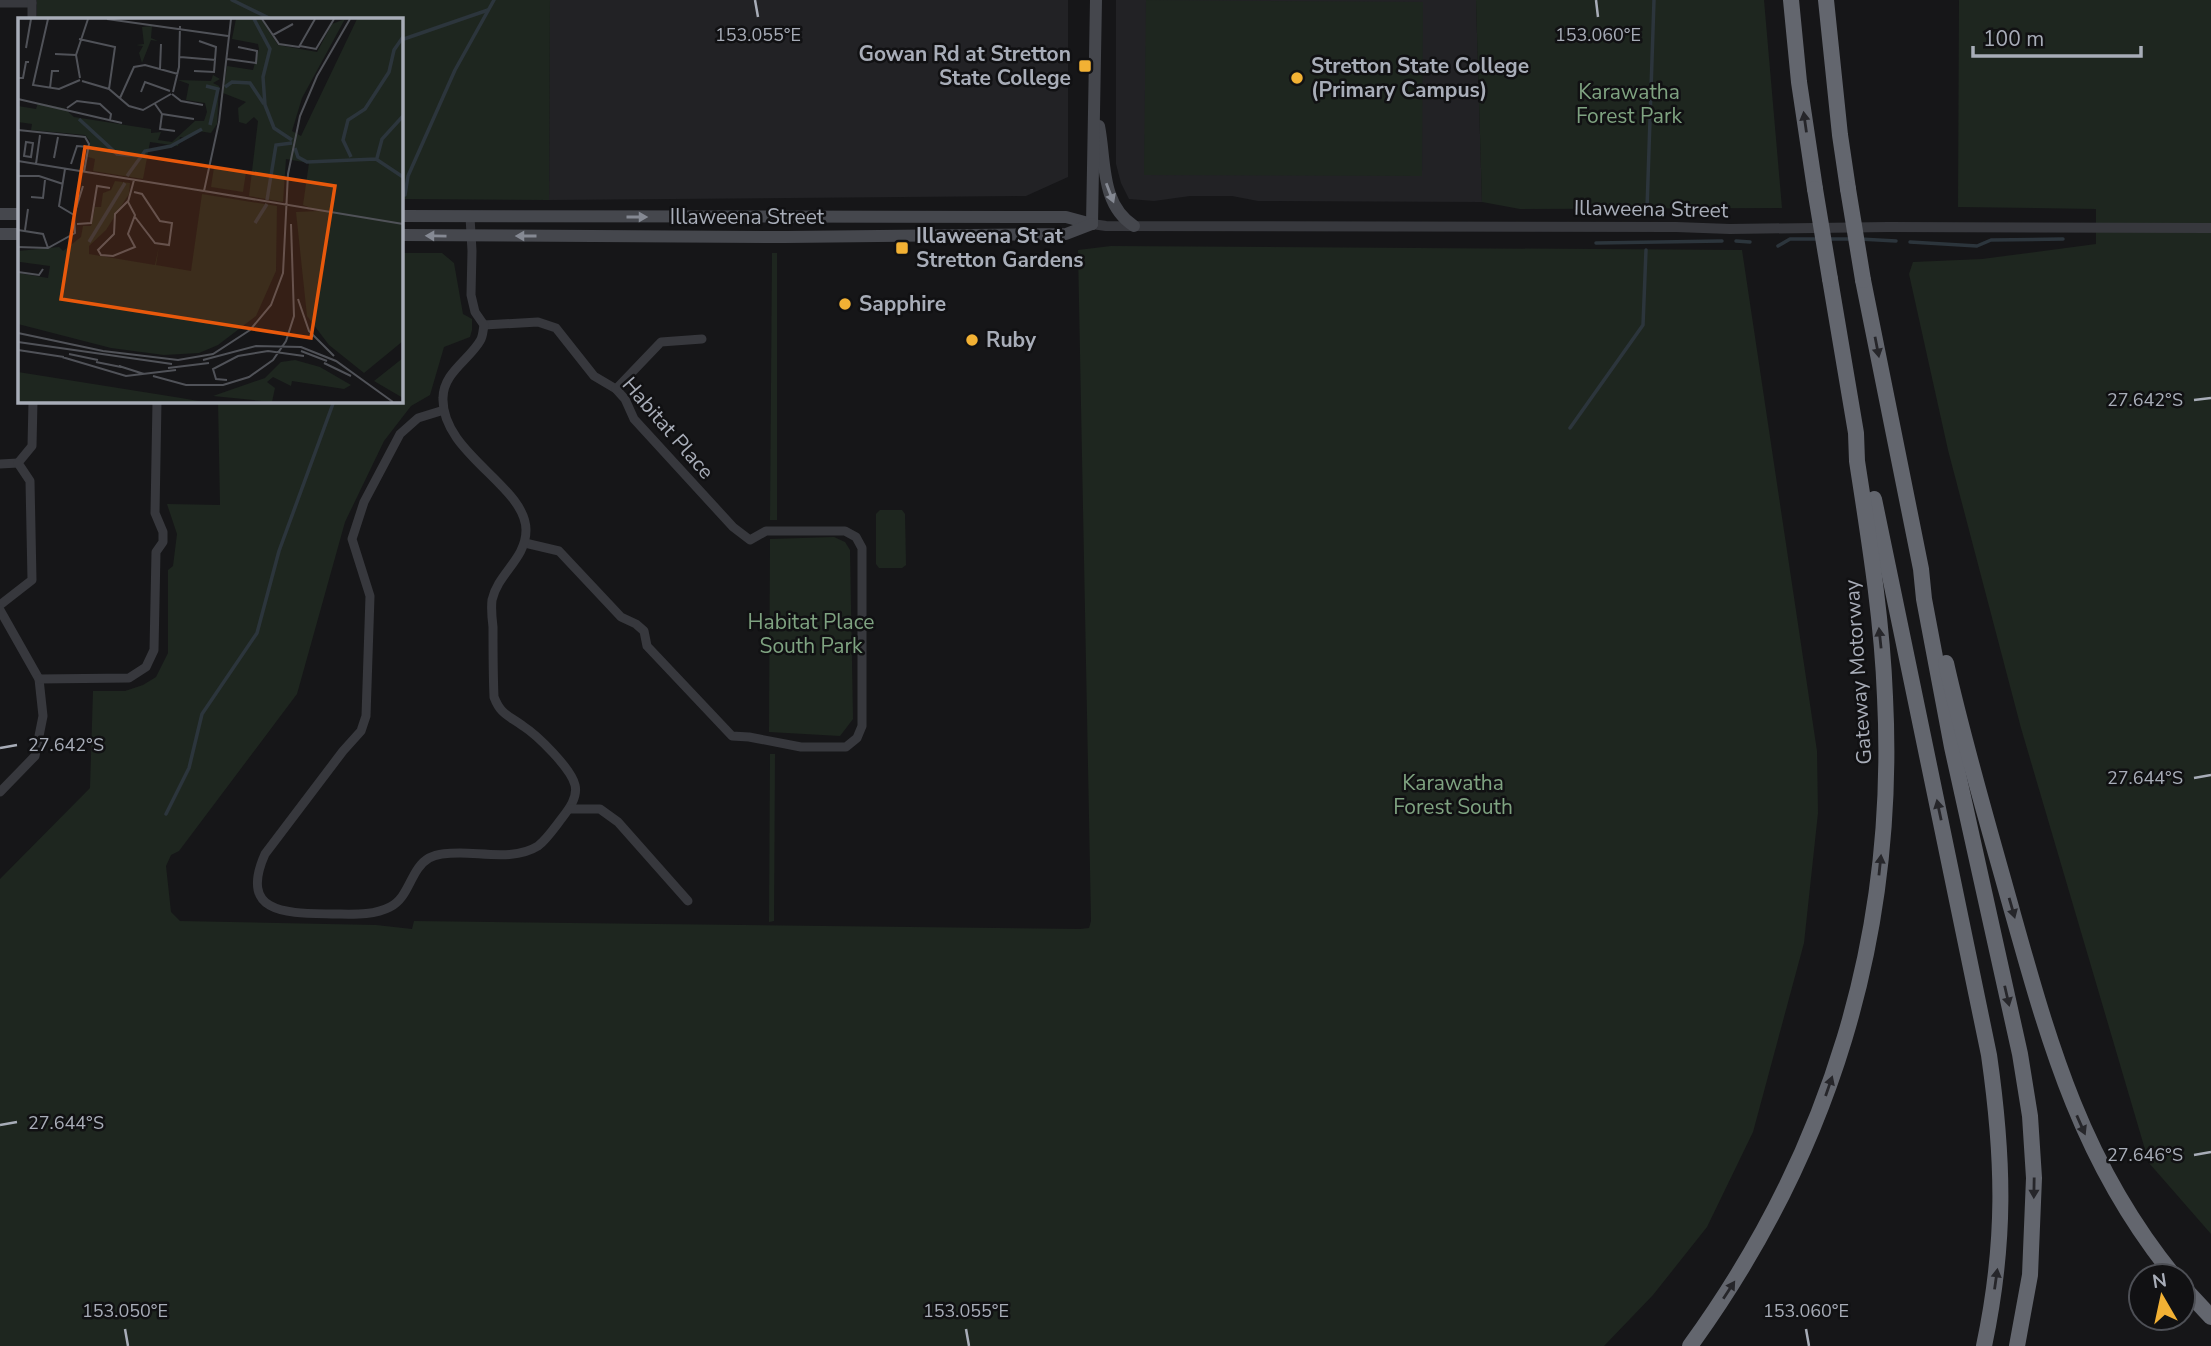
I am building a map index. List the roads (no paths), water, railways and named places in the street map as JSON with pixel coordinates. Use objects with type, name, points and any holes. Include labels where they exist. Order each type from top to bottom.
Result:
[{"type":"highway","name":"Gateway Motorway","points":[[1690,1346],[1743,1269],[1773,1216],[1821,1111],[1840,1056],[1872,929],[1885,818],[1885,697],[1875,591],[1857,461],[1856,433],[1799,82],[1791,0]]},
{"type":"highway","points":[[1826,0],[1840,135],[1863,280],[1921,569],[1924,599],[1952,747],[2020,1054],[2030,1116],[2034,1178],[2030,1275],[2017,1346]]},
{"type":"highway","points":[[1856,433],[1866,458],[1994,1090],[2002,1206],[1999,1256],[1984,1346]]},
{"type":"highway","points":[[1921,569],[1932,596],[1970,759],[2058,1066],[2098,1163],[2136,1224],[2164,1262]]},
{"type":"highway","points":[[2197,1302],[2211,1317]]},
{"type":"main road","points":[[1092,224],[1096,0]]},
{"type":"main road","points":[[1095,105],[1107,184],[1119,212],[1134,226]]},
{"type":"main road","points":[[0,214],[18,214]]},
{"type":"main road","name":"Illaweena Street","points":[[402,216],[1066,217],[1092,224]]},
{"type":"main road","points":[[569,217],[579,236]]},
{"type":"main road","points":[[786,217],[786,237]]},
{"type":"main road","name":"Illaweena Street","points":[[402,235],[786,237],[1066,234],[1092,224]]},
{"type":"main road","points":[[0,234],[18,234]]},
{"type":"street","points":[[0,3],[32,1]]},
{"type":"street","points":[[444,410],[418,418],[400,434],[364,502],[352,539],[370,596],[366,716],[361,731],[265,854],[257,872],[259,892],[267,905],[288,913],[366,914],[389,908],[402,898],[416,872],[428,859],[447,853],[522,854],[540,845],[574,801],[576,786],[567,768],[524,726],[499,710],[494,697],[492,601],[501,580],[524,548],[525,518],[514,502],[454,437],[444,416],[444,410],[442,395],[454,371],[481,340],[484,326],[475,312],[471,295],[470,217]]},
{"type":"street","name":"Illaweena Street","points":[[1092,224],[1730,229],[1888,226],[2211,228]]},
{"type":"street","name":"Habitat Place","points":[[484,326],[538,322],[556,328],[594,376],[616,389],[625,399],[634,419],[733,527],[750,540],[766,531],[845,531],[856,537],[862,548],[862,726],[857,738],[846,747],[801,747],[732,736],[647,646],[644,631],[621,617],[559,551],[525,542]]},
{"type":"street","points":[[616,389],[661,342],[702,339]]},
{"type":"street","points":[[0,464],[18,463],[32,446],[33,402]]},
{"type":"street","points":[[39,679],[129,678],[146,667],[154,650],[156,552],[163,542],[163,533],[155,513],[156,402]]},
{"type":"street","points":[[0,792],[35,756],[43,716],[39,679],[0,607],[32,580],[30,481],[18,463]]},
{"type":"street","points":[[569,809],[600,809],[618,821],[688,901]]},
{"type":"waterway","points":[[232,0],[269,18]]},
{"type":"waterway","points":[[405,195],[408,176],[455,70],[494,0]]},
{"type":"waterway","points":[[1647,209],[1654,0]]},
{"type":"waterway","points":[[402,40],[488,10]]},
{"type":"waterway","points":[[1778,246],[1790,239],[1817,239]]},
{"type":"waterway","points":[[1828,239],[1852,239]]},
{"type":"waterway","points":[[1860,239],[1896,241]]},
{"type":"waterway","points":[[1910,242],[1977,246],[1991,240],[2063,239]]},
{"type":"waterway","points":[[1596,243],[1722,241]]},
{"type":"waterway","points":[[1736,241],[1750,242]]},
{"type":"waterway","points":[[1570,428],[1643,325],[1646,250]]},
{"type":"waterway","points":[[166,814],[189,768],[202,714],[257,633],[279,551],[334,402]]},
{"type":"place","name":"Gowan Rd at Stretton State College","points":[[1085,66]]},
{"type":"place","name":"Stretton State College (Primary Campus)","points":[[1297,78]]},
{"type":"place","name":"Illaweena St at Stretton Gardens","points":[[902,248]]},
{"type":"place","name":"Sapphire","points":[[845,304]]},
{"type":"place","name":"Ruby","points":[[972,340]]},
{"type":"park label","name":"Karawatha Forest Park","points":[[1629,104]]},
{"type":"park label","name":"Habitat Place South Park","points":[[811,634]]},
{"type":"park label","name":"Karawatha Forest South","points":[[1453,795]]}]
